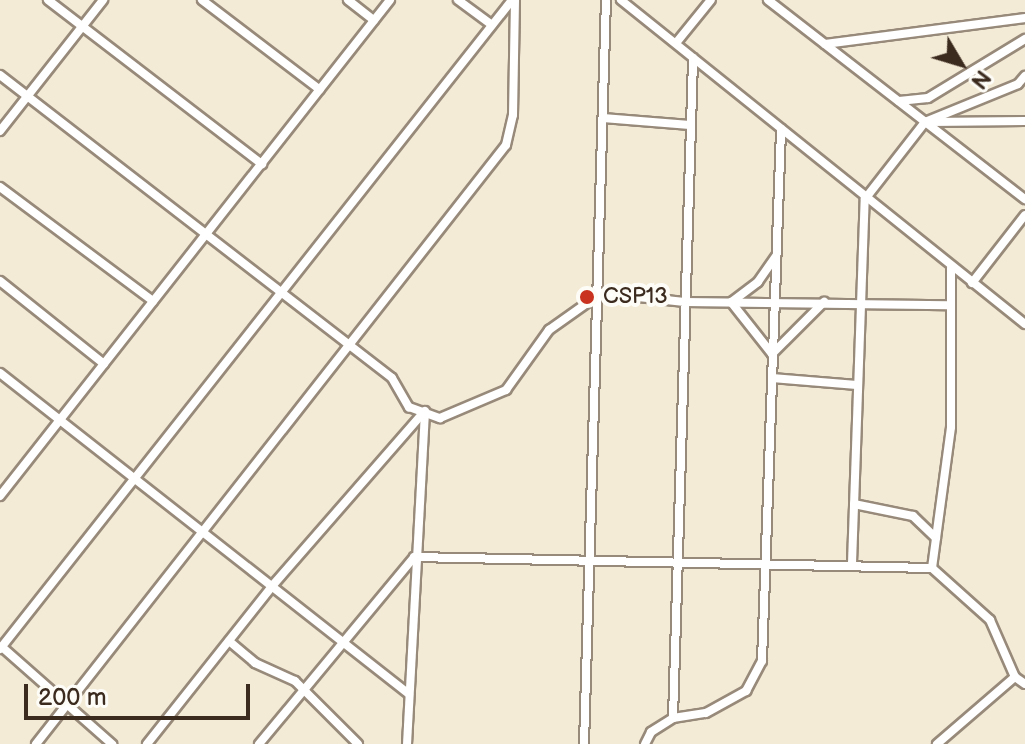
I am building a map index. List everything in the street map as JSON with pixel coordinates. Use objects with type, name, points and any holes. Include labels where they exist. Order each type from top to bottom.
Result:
[{"type":"street","points":[[48,0],[262,164]]},
{"type":"street","points":[[0,131],[103,0]]},
{"type":"street","points":[[202,0],[320,90]]},
{"type":"street","points":[[348,0],[374,20]]},
{"type":"street","points":[[1,491],[60,421],[390,0]]},
{"type":"street","points":[[458,0],[492,25]]},
{"type":"street","points":[[112,744],[1,648],[280,290],[514,0]]},
{"type":"street","points":[[36,744],[506,145],[513,115],[514,0]]},
{"type":"street","points":[[584,744],[601,293],[606,0]]},
{"type":"street","points":[[621,0],[951,268],[1025,324]]},
{"type":"street","points":[[676,43],[711,0]]},
{"type":"street","points":[[768,0],[1025,199]]},
{"type":"street","points":[[825,44],[1025,18]]},
{"type":"street","points":[[898,101],[928,98],[1025,39]]},
{"type":"street","points":[[673,718],[693,58]]},
{"type":"street","points":[[0,75],[392,378],[409,407],[440,418],[506,390],[549,330],[601,293],[685,302],[948,305]]},
{"type":"street","points":[[852,563],[865,199],[925,122],[1018,84],[1025,76]]},
{"type":"street","points":[[603,118],[690,125]]},
{"type":"street","points":[[925,122],[1025,121]]},
{"type":"street","points":[[645,744],[651,732],[673,718],[706,713],[756,680],[762,661],[781,129]]},
{"type":"street","points":[[0,187],[153,301]]},
{"type":"street","points":[[972,283],[1025,215]]},
{"type":"street","points":[[731,302],[758,282],[776,255]]},
{"type":"street","points":[[932,568],[951,427],[948,305],[951,268]]},
{"type":"street","points":[[0,281],[104,364]]},
{"type":"street","points":[[731,302],[772,354]]},
{"type":"street","points":[[772,354],[824,302]]},
{"type":"street","points":[[0,373],[409,694]]},
{"type":"street","points":[[772,378],[857,385]]},
{"type":"street","points":[[407,744],[414,557],[425,411]]},
{"type":"street","points":[[147,744],[273,585],[425,411]]},
{"type":"street","points":[[854,504],[913,516],[936,538]]},
{"type":"street","points":[[414,557],[852,563],[932,568],[990,620],[1015,677],[1025,684]]},
{"type":"street","points":[[259,744],[414,557]]},
{"type":"street","points":[[229,641],[255,663],[305,689],[358,744]]},
{"type":"street","points":[[937,744],[1015,677]]},
{"type":"place","name":"CSP13","points":[[587,297]]}]
